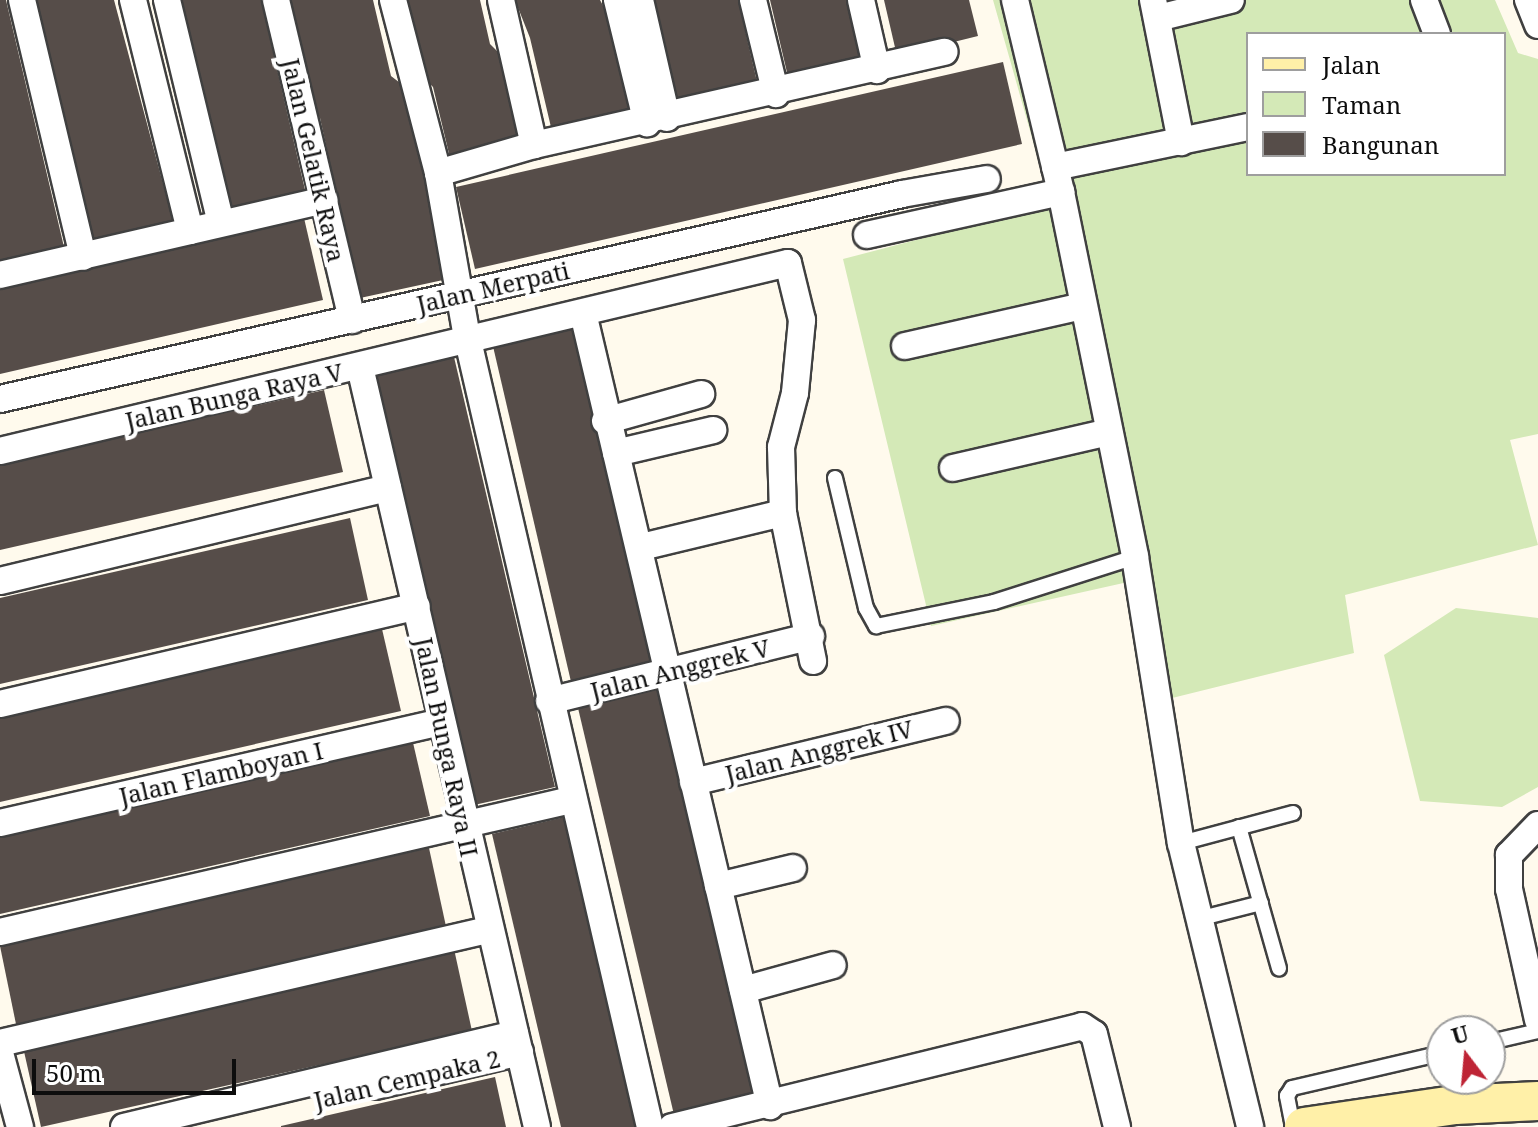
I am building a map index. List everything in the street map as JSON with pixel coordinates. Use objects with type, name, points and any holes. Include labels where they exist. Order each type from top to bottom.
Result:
[{"type":"main road","points":[[1304,1127],[1458,1116],[1538,1101]]},
{"type":"street","points":[[22,0],[83,257]]},
{"type":"street","points":[[133,0],[190,231]]},
{"type":"street","points":[[167,0],[221,223]]},
{"type":"street","name":"Jalan Gelatik Raya","points":[[276,0],[352,320]]},
{"type":"street","points":[[393,0],[438,173],[468,339],[571,800],[650,1127]]},
{"type":"street","points":[[501,0],[534,145]]},
{"type":"street","points":[[617,0],[657,120]]},
{"type":"street","points":[[640,0],[657,120]]},
{"type":"street","points":[[753,0],[776,94]]},
{"type":"street","points":[[861,0],[877,70]]},
{"type":"street","points":[[1015,0],[1058,180],[1135,557],[1181,843],[1250,1127]]},
{"type":"street","points":[[1181,142],[1155,9],[1231,0]]},
{"type":"street","points":[[1424,0],[1436,32]]},
{"type":"street","points":[[1528,0],[1538,25]]},
{"type":"street","points":[[438,173],[534,145],[776,94],[945,52]]},
{"type":"street","points":[[867,235],[1181,142],[1246,127]]},
{"type":"street","points":[[171,163],[203,154]]},
{"type":"street","name":"Jalan Merpati","points":[[0,399],[461,293],[987,179]]},
{"type":"street","points":[[0,275],[324,200]]},
{"type":"street","name":"Jalan Bunga Raya V","points":[[0,451],[788,263],[802,320],[795,393],[781,447],[783,513]]},
{"type":"street","points":[[905,346],[1082,306]]},
{"type":"street","points":[[583,313],[605,421],[641,547],[770,1106]]},
{"type":"street","name":"Jalan Bunga Raya II","points":[[360,367],[417,606],[463,825],[537,1127]]},
{"type":"street","points":[[605,421],[701,394]]},
{"type":"street","points":[[616,453],[713,430]]},
{"type":"street","points":[[953,468],[1109,432]]},
{"type":"street","points":[[0,581],[388,488]]},
{"type":"street","points":[[641,547],[783,513]]},
{"type":"street","name":"Jalan Anggrek V","points":[[549,701],[668,673],[812,648],[783,513]]},
{"type":"street","points":[[0,704],[417,606]]},
{"type":"street","name":"Jalan Anggrek IV","points":[[693,782],[946,721]]},
{"type":"street","name":"Jalan Flamboyan I","points":[[0,823],[441,722]]},
{"type":"street","points":[[0,932],[571,800]]},
{"type":"street","points":[[1538,825],[1509,855],[1509,889],[1538,1020]]},
{"type":"street","points":[[718,886],[793,868]]},
{"type":"street","points":[[0,1043],[488,930]]},
{"type":"street","points":[[743,990],[833,965]]},
{"type":"street","points":[[672,1127],[770,1106],[1082,1026],[1094,1034],[1117,1127]]},
{"type":"street","name":"Jalan Cempaka 2","points":[[125,1127],[518,1043]]},
{"type":"street","name":"Jalan Cempaka 2","points":[[200,1127],[518,1043]]},
{"type":"street","points":[[0,1053],[20,1127]]},
{"type":"lane","points":[[835,478],[868,615],[876,626],[994,602],[1135,557]]},
{"type":"lane","points":[[1181,843],[1293,813]]},
{"type":"lane","points":[[1239,827],[1279,968]]},
{"type":"lane","points":[[1198,919],[1261,903]]},
{"type":"lane","points":[[1506,1038],[1538,1031]]},
{"type":"lane","points":[[1293,1127],[1287,1096],[1292,1088],[1426,1057]]},
{"type":"green space","points":[[993,0],[1495,0],[1518,53],[1538,59],[1538,434],[1510,440],[1538,545],[1345,595],[1354,653],[1160,701],[1128,582],[931,626],[843,259],[1051,205]]},
{"type":"green space","points":[[1456,608],[1538,618],[1538,787],[1502,807],[1420,801],[1384,655]]},
{"type":"building","points":[[0,0],[6,0],[64,247],[0,263]]},
{"type":"building","points":[[29,0],[114,0],[174,225],[94,244]]},
{"type":"building","points":[[176,0],[261,0],[306,194],[225,213]]},
{"type":"building","points":[[284,0],[373,0],[391,76],[417,96],[457,277],[360,298],[320,118],[305,95]]},
{"type":"building","points":[[395,0],[480,0],[490,44],[514,68],[531,143],[451,162],[433,87],[409,63]]},
{"type":"building","points":[[515,0],[600,0],[610,19],[634,121],[554,140],[530,38]]},
{"type":"building","points":[[653,0],[738,0],[758,86],[678,105]]},
{"type":"building","points":[[770,0],[855,0],[870,62],[789,81]]},
{"type":"building","points":[[884,0],[969,0],[978,36],[897,56]]},
{"type":"building","points":[[1003,62],[1022,144],[475,269],[456,187]]},
{"type":"building","points":[[304,218],[323,300],[0,374],[0,288]]},
{"type":"building","points":[[572,323],[653,667],[572,686],[492,342]]},
{"type":"building","points":[[454,357],[555,787],[474,805],[374,375]]},
{"type":"building","points":[[324,390],[343,472],[0,550],[0,464]]},
{"type":"building","points":[[350,518],[368,600],[0,684],[0,598]]},
{"type":"building","points":[[382,629],[401,711],[0,802],[0,716]]},
{"type":"building","points":[[659,689],[755,1100],[675,1119],[578,708]]},
{"type":"building","points":[[411,734],[430,816],[0,914],[0,828]]},
{"type":"building","points":[[573,815],[646,1127],[561,1127],[492,834]]},
{"type":"building","points":[[429,848],[447,931],[17,1029],[0,946]]},
{"type":"building","points":[[454,949],[472,1031],[41,1127],[23,1047]]},
{"type":"building","points":[[495,1077],[506,1127],[281,1127],[281,1126]]}]
